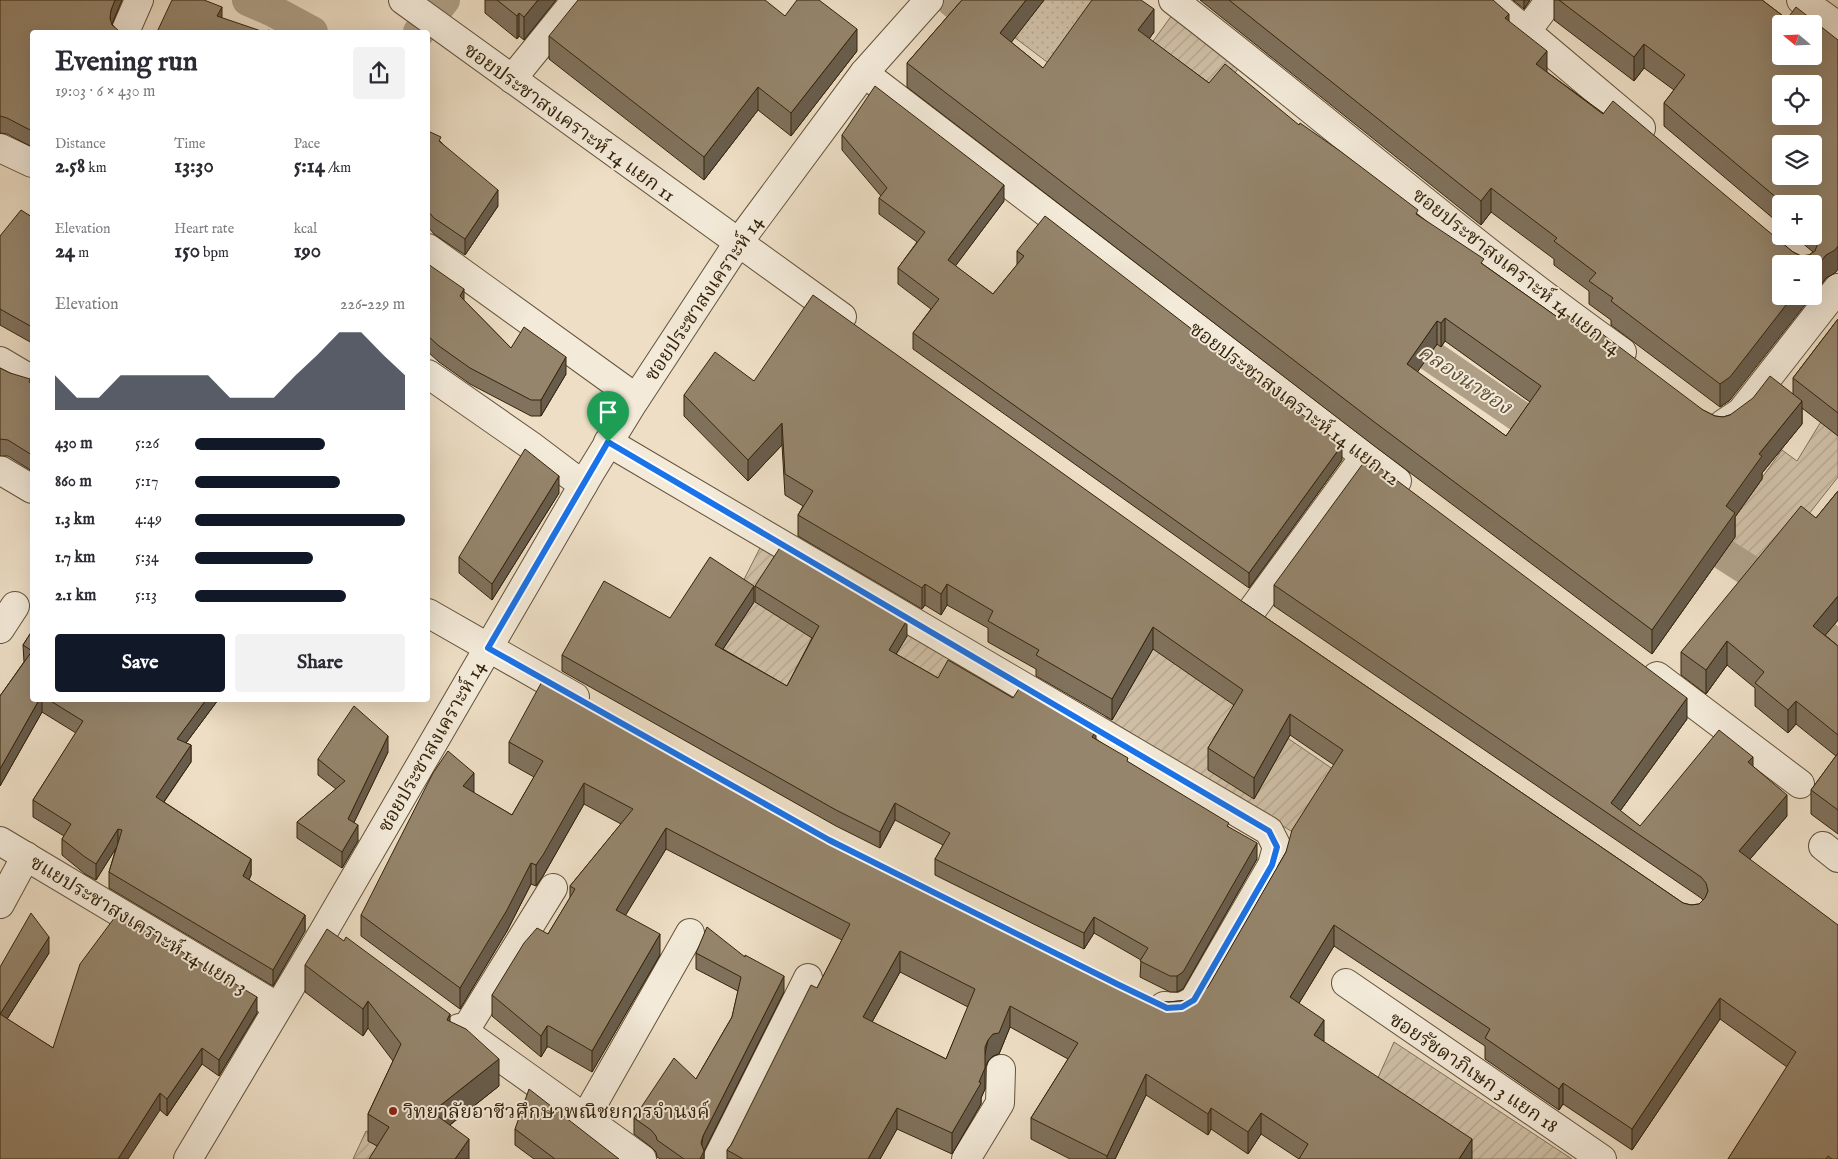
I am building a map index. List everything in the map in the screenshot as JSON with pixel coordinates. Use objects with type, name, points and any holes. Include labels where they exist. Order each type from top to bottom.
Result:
[{"type":"street","points":[[126,30],[139,0]]},
{"type":"street","name":"ซอยประชาสงเคราะห์ 14 แยก 11","points":[[403,0],[858,329]]},
{"type":"street","points":[[512,79],[576,0]]},
{"type":"street","name":"ซอยประชาสงเคราะห์ 14","points":[[188,1159],[325,929],[608,442],[636,398],[738,243],[864,73],[929,0]]},
{"type":"street","name":"ซอยประชาสงเคราะห์ 14 แยก 14","points":[[1173,0],[1259,66],[1512,272],[1643,367]]},
{"type":"street","points":[[1489,0],[1658,143]]},
{"type":"street","points":[[1526,32],[1550,0]]},
{"type":"street","points":[[1801,0],[1838,26]]},
{"type":"street","name":"ซอยประชาสงเคราะห์ 14 แยก 12","points":[[864,73],[1419,498]]},
{"type":"street","points":[[0,148],[30,162]]},
{"type":"street","points":[[430,249],[636,398]]},
{"type":"street","points":[[1704,415],[1721,426],[1741,412],[1837,289],[1822,278]]},
{"type":"street","points":[[0,360],[30,379]]},
{"type":"street","points":[[430,375],[530,445],[583,485]]},
{"type":"street","points":[[608,442],[1269,831],[1277,847],[1272,865],[1194,1000],[1182,1007],[1167,1008],[1143,996]]},
{"type":"street","points":[[1252,610],[1364,457]]},
{"type":"street","points":[[0,470],[30,488]]},
{"type":"street","points":[[0,629],[15,606]]},
{"type":"street","points":[[430,614],[599,711]]},
{"type":"street","points":[[1640,663],[1800,784]]},
{"type":"street","name":"ซแยประชาสงเคราะห์ 14 แยก 3","points":[[0,840],[278,1007]]},
{"type":"street","points":[[0,904],[26,856]]},
{"type":"street","points":[[464,1032],[553,888]]},
{"type":"street","points":[[325,929],[346,945]]},
{"type":"street","points":[[585,1118],[690,933]]},
{"type":"street","points":[[716,1159],[808,978]]},
{"type":"street","name":"ซอยรัชดาภิเษก 3 แยก 18","points":[[1346,983],[1602,1159]]},
{"type":"street","points":[[440,1015],[642,1159]]},
{"type":"street","points":[[966,1159],[1000,1103],[1001,1070]]},
{"type":"shaded area","points":[[1042,0],[1105,0],[1055,68],[1014,37]]},
{"type":"shaded area","points":[[1172,15],[1240,66],[1205,113],[1138,62]]},
{"type":"shaded area","points":[[1825,415],[1838,427],[1838,477],[1764,571],[1717,540],[1782,450],[1797,461]]},
{"type":"shaded area","points":[[763,542],[785,556],[824,640],[783,698],[716,660],[733,601]]},
{"type":"shaded area","points":[[839,587],[1021,691],[1006,714],[881,667]]},
{"type":"shaded area","points":[[1147,642],[1346,778],[1304,839],[1105,717]]},
{"type":"shaded area","points":[[1394,1042],[1572,1159],[1372,1159],[1377,1080]]},
{"type":"shaded area","points":[[366,1131],[400,1149],[395,1159],[353,1159]]},
{"type":"building","points":[[0,0],[115,0],[110,18],[112,25],[118,30],[30,30],[30,130],[0,116]]},
{"type":"building","points":[[172,0],[204,0],[222,7],[217,16],[258,30],[158,30]]},
{"type":"building","points":[[497,0],[538,0],[524,17],[519,13],[517,16]]},
{"type":"building","points":[[578,0],[765,0],[785,16],[797,0],[819,0],[857,29],[791,113],[758,87],[704,157],[549,36]]},
{"type":"building","points":[[962,0],[1026,0],[1000,33],[1043,68],[1092,0],[1141,0],[1154,9],[1138,30],[1209,83],[1225,64],[1299,125],[1300,123],[1340,151],[1418,210],[1416,214],[1484,259],[1481,263],[1560,319],[1564,313],[1591,331],[1593,327],[1703,410],[1715,416],[1723,417],[1730,415],[1753,398],[1770,376],[1802,401],[1759,454],[1762,456],[1726,506],[1735,513],[1652,630],[1373,421],[907,63]],"holes":[[[1445,318],[1541,386],[1506,436],[1407,364],[1437,321],[1441,323]]]},
{"type":"building","points":[[1229,0],[1493,0],[1509,14],[1505,18],[1547,51],[1536,64],[1603,114],[1613,101],[1772,234],[1772,245],[1785,245],[1799,255],[1772,255],[1772,305],[1786,305],[1730,377],[1720,384],[1611,301],[1613,298],[1589,281],[1596,273],[1554,241],[1557,238],[1491,188],[1481,201]]},
{"type":"building","points":[[1559,0],[1762,0],[1782,15],[1772,15],[1772,65],[1822,65],[1822,27],[1838,40],[1838,246],[1822,260],[1822,255],[1809,255],[1815,251],[1817,245],[1822,245],[1822,195],[1773,195],[1664,103],[1685,75],[1644,44],[1634,57]]},
{"type":"building","points":[[1796,7],[1806,15],[1790,15]]},
{"type":"building","points":[[875,86],[1004,185],[948,260],[993,294],[1024,256],[1017,251],[1045,216],[1342,445],[1249,573],[913,333],[939,299],[898,268],[925,232],[879,198],[887,188],[842,135]]},
{"type":"building","points":[[430,132],[441,137],[439,141],[498,190],[465,239],[430,213]]},
{"type":"building","points":[[21,210],[30,216],[30,326],[0,309],[0,236]]},
{"type":"building","points":[[430,265],[464,289],[460,296],[511,348],[524,327],[566,357],[541,400],[531,400],[470,368],[430,338]]},
{"type":"building","points":[[813,295],[1243,602],[1683,903],[1699,904],[1705,898],[1708,891],[1706,883],[1701,877],[1274,585],[1367,458],[1687,698],[1611,803],[1640,826],[1719,730],[1753,757],[1748,762],[1787,795],[1739,851],[1838,925],[1838,1159],[1832,1159],[1828,1156],[1826,1159],[1728,1159],[1796,1052],[1720,998],[1632,1129],[1563,1083],[1559,1089],[1485,1038],[1490,1029],[1334,925],[1290,997],[1324,1020],[1314,1035],[1472,1139],[1459,1159],[1299,1159],[1308,1144],[1261,1113],[1248,1132],[1211,1108],[1208,1114],[1146,1074],[1107,1156],[1031,1118],[1078,1043],[1010,1006],[999,1033],[993,1034],[988,1040],[985,1047],[985,1068],[979,1082],[981,1083],[952,1133],[897,1108],[868,1159],[743,1159],[727,1150],[811,985],[817,988],[850,924],[666,828],[616,910],[660,934],[592,1051],[549,1026],[547,1026],[541,1036],[492,995],[524,943],[537,928],[548,934],[575,889],[570,886],[633,809],[584,783],[543,855],[536,865],[531,863],[507,910],[460,988],[361,915],[433,773],[448,751],[474,773],[463,786],[512,815],[543,761],[509,742],[545,676],[822,833],[1123,984],[1160,1001],[1168,1002],[1189,1000],[1208,987],[1286,852],[1292,830],[1343,750],[1290,714],[1254,778],[1208,748],[1243,690],[1153,627],[1112,699],[1036,655],[1039,650],[988,621],[993,611],[947,584],[941,594],[925,584],[922,588],[798,515],[813,491],[785,474],[782,423],[748,460],[684,395],[715,352],[754,381]],"holes":[[[900,951],[975,989],[946,1059],[863,1017]]]},
{"type":"building","points":[[1838,319],[1838,413],[1793,378]]},
{"type":"building","points":[[0,368],[30,379],[30,454],[8,440],[0,439]]},
{"type":"building","points":[[525,449],[559,476],[492,584],[459,557]]},
{"type":"building","points":[[1838,491],[1838,596],[1813,626],[1838,646],[1838,735],[1796,701],[1788,710],[1755,683],[1764,672],[1727,641],[1706,670],[1681,652],[1801,506],[1816,518]]},
{"type":"building","points":[[781,546],[907,620],[889,650],[938,678],[948,660],[1013,698],[1020,687],[1096,731],[1092,737],[1128,758],[1127,761],[1229,823],[1227,826],[1257,843],[1183,972],[1177,976],[1170,976],[1140,961],[1148,948],[1094,917],[1084,933],[935,859],[950,833],[895,803],[880,832],[836,810],[562,655],[604,581],[670,618],[710,557],[754,586],[715,645],[787,686],[819,626],[755,586]]},
{"type":"building","points":[[30,634],[30,650],[23,645]]},
{"type":"building","points":[[30,654],[30,702],[38,702],[0,769],[0,696]]},
{"type":"building","points":[[52,702],[205,702],[177,739],[191,745],[156,797],[251,859],[243,876],[305,915],[273,970],[109,872],[122,830],[118,829],[96,864],[62,839],[71,824],[33,800],[83,721]]},
{"type":"building","points":[[354,706],[388,736],[348,819],[358,825],[342,852],[297,822],[345,781],[318,759]]},
{"type":"building","points":[[1838,753],[1838,810],[1811,790]]},
{"type":"building","points":[[31,913],[49,937],[0,1014],[0,967]]},
{"type":"building","points":[[118,913],[257,997],[219,1060],[202,1048],[167,1099],[160,1093],[118,1159],[0,1159],[0,1014],[53,1048],[80,964]]},
{"type":"building","points":[[707,927],[745,957],[745,955],[784,976],[703,1136],[701,1143],[704,1151],[700,1159],[684,1159],[657,1140],[651,1130],[634,1118],[674,1058],[696,1079],[732,1017],[741,977],[696,953]]},
{"type":"building","points":[[327,929],[344,941],[346,937],[450,1014],[447,1020],[466,1029],[499,1059],[432,1112],[469,1139],[455,1159],[369,1159],[389,1127],[368,1114],[401,1044],[368,1001],[363,1009],[305,965]]},
{"type":"building","points":[[529,1089],[619,1159],[555,1159],[515,1129]]},
{"type":"waterway","name":"คลองนาซอง","points":[[248,0],[308,30]]},
{"type":"waterway","name":"คลองนาซอง","points":[[421,30],[444,0]]},
{"type":"waterway","name":"คลองนาซอง","points":[[951,0],[992,34]]},
{"type":"waterway","name":"คลองนาซอง","points":[[1393,330],[1557,442]]},
{"type":"waterway","name":"คลองนาซอง","points":[[1686,530],[1756,575],[1838,648]]},
{"type":"place","name":"วิทยาลัยอาชีวศึกษาพณิชยการจำนงค์","points":[[393,1111]]},
{"type":"route","points":[[608,442],[1269,831],[1277,847],[1272,865],[1194,1000],[1182,1007],[1167,1008],[1119,985],[829,840],[488,648],[608,442]]}]
